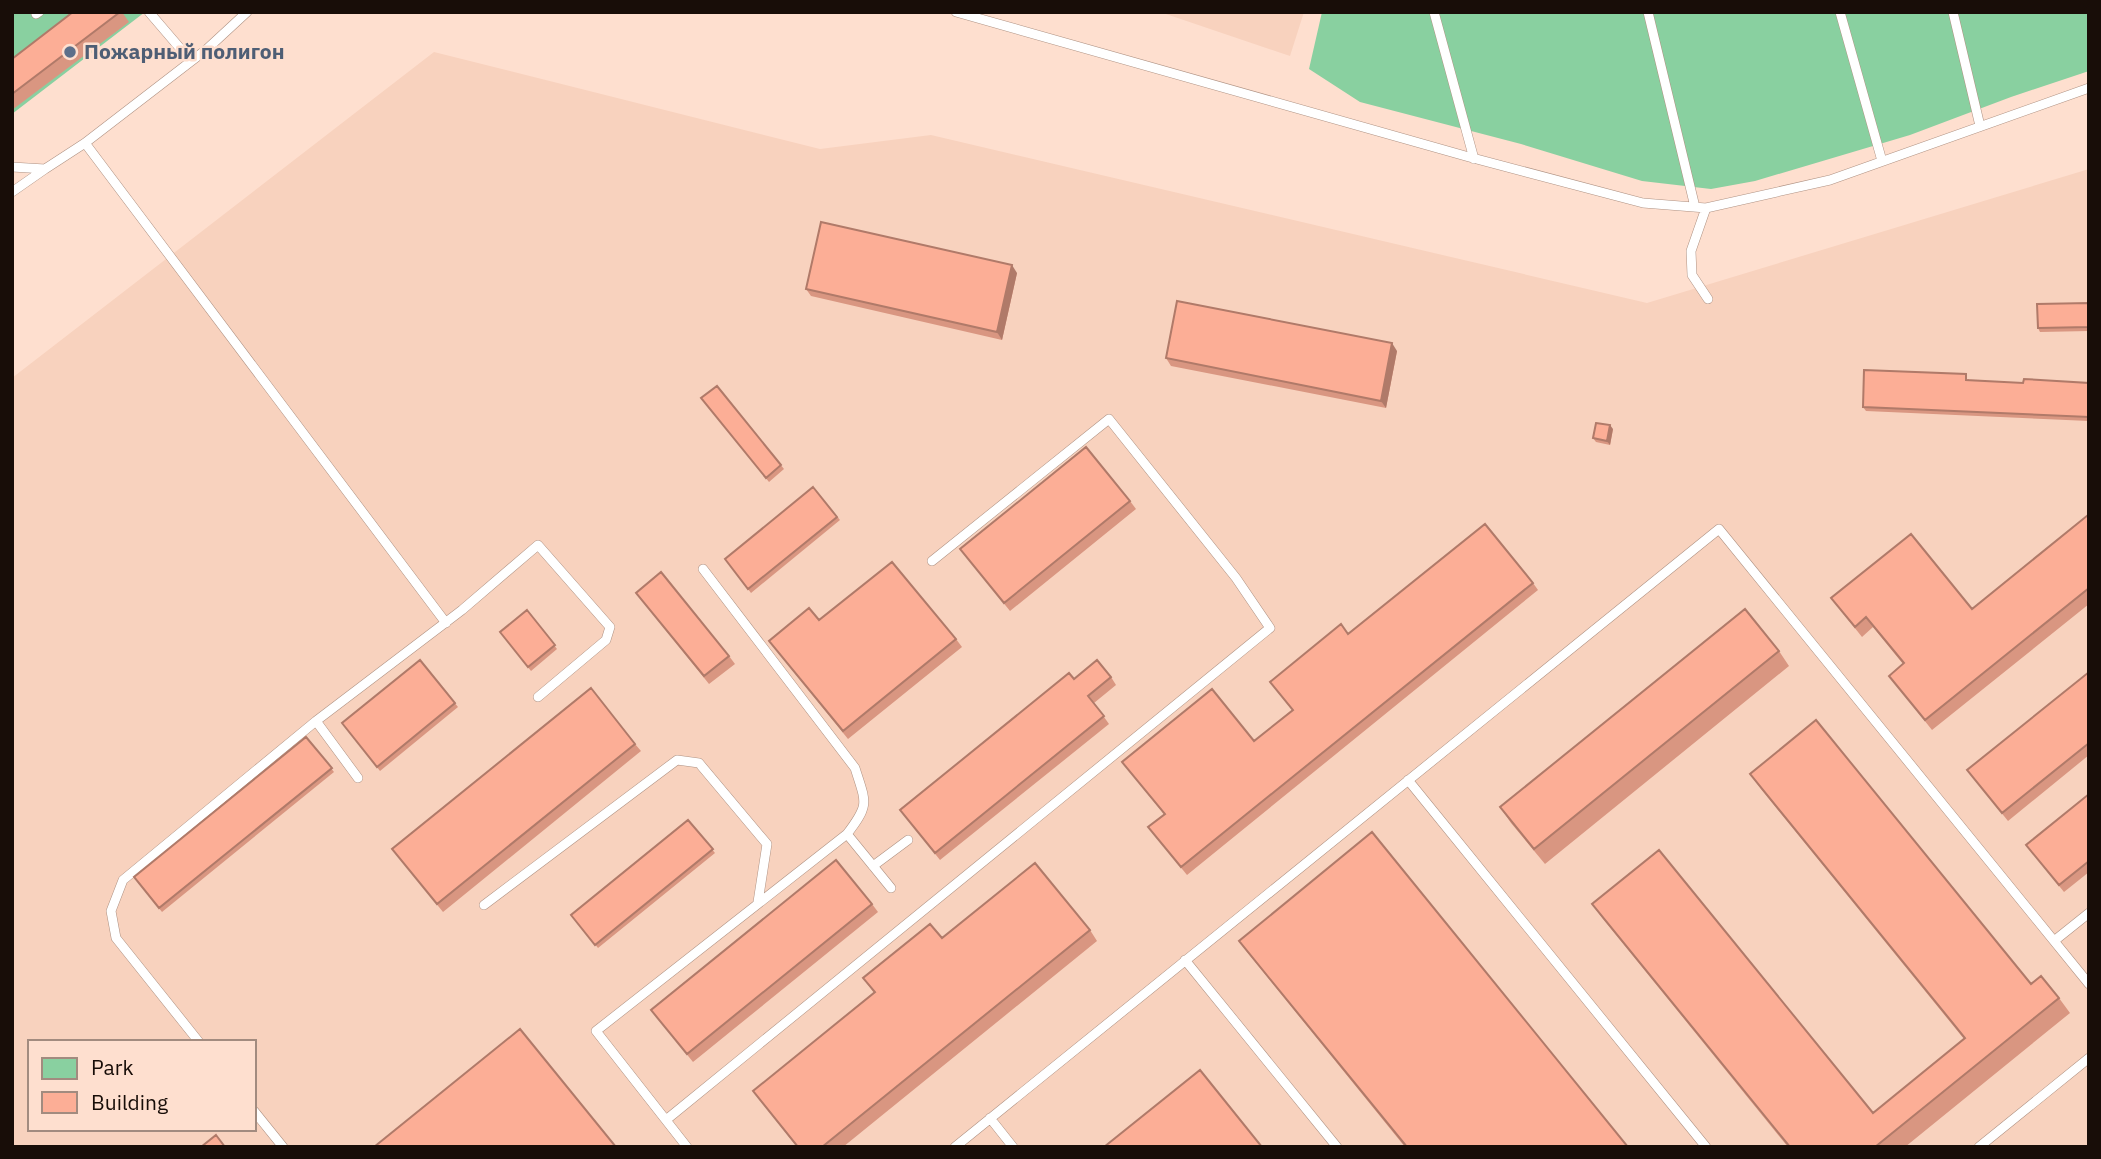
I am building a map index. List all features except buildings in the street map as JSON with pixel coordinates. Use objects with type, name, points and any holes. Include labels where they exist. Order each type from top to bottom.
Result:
[{"type":"lane","points":[[149,12],[191,61]]},
{"type":"lane","points":[[12,192],[85,143],[191,61],[247,12]]},
{"type":"lane","points":[[956,12],[1474,159],[1643,203],[1706,208],[1830,180],[2089,88]]},
{"type":"lane","points":[[1434,12],[1474,159]]},
{"type":"lane","points":[[1648,12],[1695,207]]},
{"type":"lane","points":[[1840,12],[1882,161]]},
{"type":"lane","points":[[1953,12],[1980,126]]},
{"type":"lane","points":[[85,143],[446,623]]},
{"type":"lane","points":[[12,167],[45,169]]},
{"type":"lane","points":[[1706,208],[1691,251],[1692,275],[1709,299]]},
{"type":"lane","points":[[666,1120],[1270,628],[1236,578],[1109,419],[932,561]]},
{"type":"lane","points":[[955,1147],[1718,529],[2089,984]]},
{"type":"lane","points":[[197,1040],[116,938],[111,911],[123,880],[316,721],[446,623],[538,545],[610,627],[606,640],[538,697]]},
{"type":"lane","points":[[687,1147],[596,1031],[847,834],[858,819],[865,802],[855,768],[702,569]]},
{"type":"lane","points":[[316,721],[358,778]]},
{"type":"lane","points":[[484,905],[677,761],[699,763],[767,844],[758,902]]},
{"type":"lane","points":[[1408,780],[1706,1147]]},
{"type":"lane","points":[[847,834],[891,888]]},
{"type":"lane","points":[[873,866],[908,840]]},
{"type":"lane","points":[[2054,941],[2089,914]]},
{"type":"lane","points":[[1185,960],[1337,1147]]},
{"type":"lane","points":[[1979,1147],[2089,1058]]},
{"type":"lane","points":[[256,1113],[283,1147]]},
{"type":"lane","points":[[990,1118],[1013,1147]]},
{"type":"shaded area","points":[[1160,12],[1304,12],[1290,56]]},
{"type":"shaded area","points":[[434,52],[820,149],[931,135],[1647,303],[2089,169],[2089,1147],[12,1147],[12,378]]},
{"type":"green space","points":[[12,12],[145,12],[12,114]]},
{"type":"green space","points":[[1322,12],[2089,12],[2089,71],[1910,135],[1755,181],[1711,189],[1642,181],[1521,144],[1360,102],[1309,69]]},
{"type":"place","name":"Пожарный полигон","points":[[70,52]]}]
